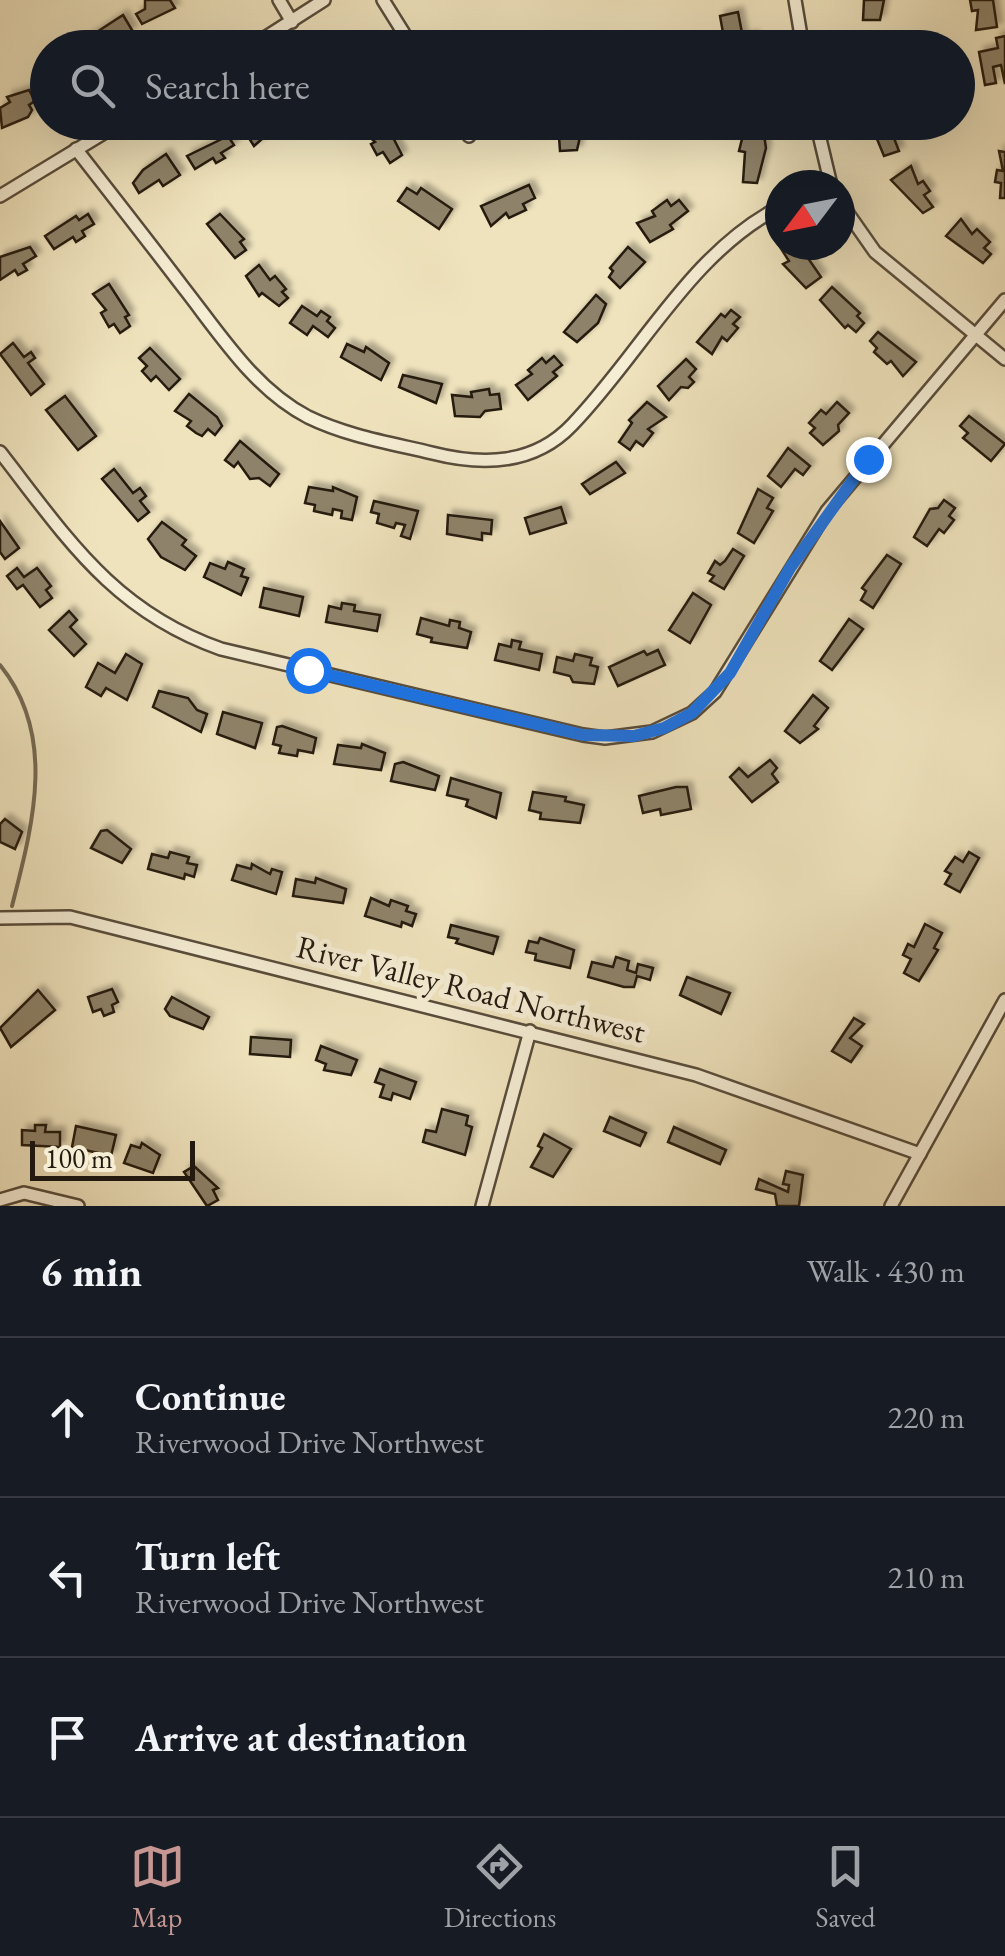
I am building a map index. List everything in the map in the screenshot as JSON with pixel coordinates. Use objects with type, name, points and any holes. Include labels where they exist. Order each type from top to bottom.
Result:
[{"type":"street","points":[[279,0],[292,22]]},
{"type":"street","points":[[279,30],[324,0]]},
{"type":"street","points":[[384,0],[403,30]]},
{"type":"street","points":[[796,0],[800,30]]},
{"type":"street","points":[[0,196],[91,140]]},
{"type":"street","points":[[820,140],[827,170]]},
{"type":"street","points":[[76,149],[242,363],[277,397],[340,430],[441,456],[486,462],[524,456],[559,438],[710,261],[765,216]]},
{"type":"street","points":[[855,223],[875,252],[1005,359]]},
{"type":"street","points":[[0,452],[84,560],[115,592],[186,636],[221,649],[583,735],[634,736],[664,728],[715,692],[827,511],[1005,300]]},
{"type":"street","name":"River Valley Road Northwest","points":[[0,918],[70,917],[530,1031],[696,1075],[920,1154]]},
{"type":"street","points":[[891,1206],[1005,1000]]},
{"type":"street","points":[[482,1206],[530,1031]]},
{"type":"street","points":[[0,1200],[24,1192],[78,1206]]},
{"type":"building","points":[[145,0],[170,0],[175,8],[142,24],[136,14],[145,9]]},
{"type":"building","points":[[864,0],[884,0],[880,20],[863,20]]},
{"type":"building","points":[[970,0],[993,0],[997,27],[976,30],[978,10],[972,11]]},
{"type":"building","points":[[738,12],[741,30],[722,30],[720,16]]},
{"type":"building","points":[[123,15],[132,30],[100,30]]},
{"type":"building","points":[[1005,36],[1005,84],[1001,65],[993,67],[996,83],[985,85],[979,52],[998,48],[996,38]]},
{"type":"building","points":[[29,90],[30,114],[2,128],[0,108],[10,102],[7,97]]},
{"type":"building","points":[[220,140],[231,140],[234,145],[221,153],[225,158],[216,163],[213,158],[195,169],[187,156]]},
{"type":"building","points":[[394,140],[402,155],[390,163],[383,152],[377,155],[371,144]]},
{"type":"building","points":[[559,140],[579,140],[577,150],[560,151]]},
{"type":"building","points":[[742,140],[765,140],[757,183],[743,182],[745,152],[739,151]]},
{"type":"building","points":[[877,140],[895,140],[899,151],[884,156]]},
{"type":"building","points":[[999,151],[1005,152],[1005,198],[1000,198],[1001,183],[995,182],[997,170],[1003,171]]},
{"type":"building","points":[[166,154],[180,175],[163,186],[159,180],[139,193],[133,183],[143,170]]},
{"type":"building","points":[[911,166],[918,184],[923,181],[930,191],[924,195],[933,207],[923,213],[891,180]]},
{"type":"building","points":[[529,185],[535,198],[523,204],[526,210],[509,218],[506,213],[491,226],[481,206]]},
{"type":"building","points":[[407,188],[417,194],[421,188],[452,209],[439,229],[398,201]]},
{"type":"building","points":[[667,200],[671,206],[679,200],[688,211],[670,225],[673,229],[650,242],[637,223],[655,216],[652,211]]},
{"type":"building","points":[[88,214],[94,224],[82,231],[85,236],[76,242],[73,237],[54,249],[45,236],[76,216],[79,220]]},
{"type":"building","points":[[220,214],[244,239],[240,242],[246,250],[235,258],[207,224]]},
{"type":"building","points":[[961,219],[972,234],[977,229],[990,242],[984,248],[991,254],[983,263],[946,236]]},
{"type":"building","points":[[30,247],[36,256],[23,264],[27,270],[18,275],[15,270],[0,280],[0,257]]},
{"type":"building","points":[[628,247],[645,262],[620,288],[609,277],[613,271],[610,268]]},
{"type":"building","points":[[809,260],[821,277],[806,288],[783,264]]},
{"type":"building","points":[[259,265],[270,280],[275,276],[286,289],[282,292],[288,298],[279,306],[262,293],[259,296],[246,276]]},
{"type":"building","points":[[109,284],[129,315],[125,317],[130,326],[120,333],[114,324],[109,327],[101,313],[106,310],[93,294]]},
{"type":"building","points":[[832,287],[860,313],[857,316],[864,323],[856,332],[848,325],[845,328],[820,300]]},
{"type":"building","points":[[596,295],[606,304],[598,323],[577,342],[564,332]]},
{"type":"building","points":[[302,306],[317,316],[321,311],[330,317],[327,321],[335,328],[328,337],[313,326],[307,335],[290,323]]},
{"type":"building","points":[[731,310],[740,317],[733,324],[738,328],[727,341],[722,337],[712,354],[697,342],[721,314],[725,317]]},
{"type":"building","points":[[878,332],[916,362],[903,376],[891,361],[887,364],[874,352],[877,348],[870,341]]},
{"type":"building","points":[[13,343],[24,357],[31,352],[35,358],[28,363],[44,384],[31,395],[0,354]]},
{"type":"building","points":[[347,344],[364,352],[366,347],[389,363],[381,380],[341,357]]},
{"type":"building","points":[[150,348],[180,379],[169,390],[156,376],[151,381],[142,371],[147,366],[139,358]]},
{"type":"building","points":[[554,356],[562,365],[553,372],[557,376],[528,400],[516,385],[532,374],[528,370],[542,358],[546,363]]},
{"type":"building","points":[[686,359],[696,369],[689,377],[694,382],[688,388],[681,387],[669,400],[658,386]]},
{"type":"building","points":[[403,375],[442,384],[436,403],[399,387]]},
{"type":"building","points":[[489,389],[490,395],[499,394],[501,409],[485,411],[480,417],[455,416],[452,395],[472,397],[471,392]]},
{"type":"building","points":[[189,394],[217,417],[222,426],[215,435],[208,429],[202,436],[196,433],[187,426],[191,421],[175,411]]},
{"type":"building","points":[[65,396],[96,436],[78,450],[46,410]]},
{"type":"building","points":[[647,402],[666,417],[648,429],[653,433],[643,446],[636,441],[630,450],[619,442],[632,423],[629,420]]},
{"type":"building","points":[[837,402],[849,413],[838,425],[839,431],[823,445],[810,433],[815,428],[809,423],[821,410],[826,414]]},
{"type":"building","points":[[969,416],[1005,444],[991,461],[963,438],[968,433],[960,426]]},
{"type":"building","points":[[240,441],[279,474],[270,486],[259,478],[250,479],[238,462],[234,467],[225,460]]},
{"type":"building","points":[[788,448],[810,466],[803,475],[795,469],[781,487],[768,476]]},
{"type":"building","points":[[616,462],[625,473],[590,494],[582,484]]},
{"type":"building","points":[[114,469],[133,493],[140,488],[146,496],[140,501],[149,512],[138,521],[102,479]]},
{"type":"building","points":[[309,487],[333,491],[333,487],[357,497],[352,520],[341,518],[342,511],[333,509],[332,515],[314,511],[315,505],[305,503]]},
{"type":"building","points":[[758,489],[773,498],[767,508],[773,511],[754,543],[738,533]]},
{"type":"building","points":[[944,500],[955,508],[949,516],[954,520],[944,533],[939,529],[927,546],[914,537],[930,509],[938,508]]},
{"type":"building","points":[[374,501],[418,511],[410,539],[401,536],[405,525],[396,523],[394,528],[377,523],[379,514],[371,512]]},
{"type":"building","points":[[561,507],[566,523],[530,534],[525,518]]},
{"type":"building","points":[[448,515],[492,520],[491,534],[482,533],[482,540],[447,534]]},
{"type":"building","points":[[0,521],[19,548],[5,559],[0,552]]},
{"type":"building","points":[[162,522],[186,540],[182,545],[196,556],[185,570],[161,557],[148,539]]},
{"type":"building","points":[[733,549],[744,556],[724,589],[710,581],[714,576],[708,573],[715,561],[720,565]]},
{"type":"building","points":[[887,555],[901,564],[873,608],[861,600],[866,591],[862,588]]},
{"type":"building","points":[[228,562],[244,569],[241,576],[248,578],[241,595],[204,577],[210,563],[225,569]]},
{"type":"building","points":[[17,568],[24,577],[37,568],[51,586],[46,590],[52,598],[40,607],[23,585],[17,589],[7,576]]},
{"type":"building","points":[[264,588],[303,597],[299,616],[260,607]]},
{"type":"building","points":[[693,593],[711,605],[690,643],[669,630]]},
{"type":"building","points":[[342,603],[355,605],[354,611],[380,615],[377,631],[326,622],[329,606],[341,609]]},
{"type":"building","points":[[69,611],[77,620],[70,627],[86,644],[74,656],[49,630]]},
{"type":"building","points":[[421,618],[449,626],[450,620],[460,622],[459,628],[471,632],[467,648],[431,642],[432,638],[417,634]]},
{"type":"building","points":[[849,619],[863,629],[832,670],[820,661]]},
{"type":"building","points":[[512,640],[521,642],[519,649],[542,654],[539,670],[495,660],[499,644],[511,647]]},
{"type":"building","points":[[658,650],[665,665],[618,686],[609,667],[644,651],[647,655]]},
{"type":"building","points":[[126,654],[142,664],[127,700],[106,688],[101,696],[86,687],[98,663],[115,673]]},
{"type":"building","points":[[575,654],[592,658],[590,665],[598,667],[594,684],[573,682],[570,676],[554,672],[557,657],[573,661]]},
{"type":"building","points":[[159,691],[188,698],[197,710],[207,714],[201,732],[153,707]]},
{"type":"building","points":[[813,695],[828,708],[814,726],[818,729],[800,743],[785,731]]},
{"type":"building","points":[[223,712],[262,723],[255,748],[217,734]]},
{"type":"building","points":[[277,727],[316,738],[313,753],[279,753],[281,746],[273,744]]},
{"type":"building","points":[[362,744],[385,753],[381,770],[334,764],[338,745],[361,748]]},
{"type":"building","points":[[770,760],[777,768],[772,774],[778,782],[752,802],[730,777],[739,768],[748,777]]},
{"type":"building","points":[[403,762],[439,776],[435,790],[391,781],[395,764]]},
{"type":"building","points":[[451,778],[501,793],[496,818],[466,806],[468,800],[447,795]]},
{"type":"building","points":[[687,787],[691,809],[661,815],[660,809],[643,813],[639,796]]},
{"type":"building","points":[[533,792],[566,797],[565,801],[584,805],[580,823],[540,819],[541,813],[529,810]]},
{"type":"building","points":[[5,819],[22,832],[15,849],[0,842],[0,824]]},
{"type":"building","points":[[107,830],[131,849],[122,863],[91,848],[101,831]]},
{"type":"building","points":[[170,852],[189,857],[187,863],[197,865],[194,877],[185,874],[184,879],[148,869],[152,854],[168,858]]},
{"type":"building","points":[[969,852],[979,858],[960,892],[945,884],[951,874],[945,871],[955,857],[963,862]]},
{"type":"building","points":[[252,864],[270,874],[272,869],[282,872],[276,894],[232,880],[237,865],[251,869]]},
{"type":"building","points":[[316,878],[346,889],[343,903],[293,896],[296,879],[315,883]]},
{"type":"building","points":[[371,898],[389,906],[391,900],[408,906],[406,911],[416,914],[412,926],[402,922],[401,927],[365,916]]},
{"type":"building","points":[[925,924],[942,933],[934,948],[938,950],[919,981],[904,973],[911,959],[903,955],[908,944],[914,947]]},
{"type":"building","points":[[451,925],[498,937],[493,954],[456,943],[458,939],[448,937]]},
{"type":"building","points":[[540,938],[574,950],[570,968],[535,960],[536,954],[526,952],[529,941],[538,943]]},
{"type":"building","points":[[616,957],[629,961],[627,970],[636,973],[638,964],[653,968],[650,980],[637,976],[634,987],[624,987],[588,977],[592,962],[613,967]]},
{"type":"building","points":[[687,977],[730,993],[721,1014],[680,995]]},
{"type":"building","points":[[112,989],[118,1002],[112,1005],[114,1012],[104,1016],[101,1009],[93,1012],[88,997]]},
{"type":"building","points":[[38,990],[55,1010],[11,1047],[0,1028]]},
{"type":"building","points":[[172,997],[209,1017],[203,1029],[170,1016],[165,1009]]},
{"type":"building","points":[[854,1018],[864,1024],[850,1038],[862,1046],[851,1062],[832,1051]]},
{"type":"building","points":[[251,1037],[291,1040],[290,1057],[250,1054]]},
{"type":"building","points":[[321,1046],[357,1060],[351,1075],[324,1070],[326,1064],[316,1060]]},
{"type":"building","points":[[380,1069],[416,1082],[410,1099],[393,1093],[391,1100],[380,1097],[384,1085],[375,1082]]},
{"type":"building","points":[[442,1109],[468,1116],[466,1125],[472,1127],[465,1155],[423,1142],[426,1130],[436,1132]]},
{"type":"building","points":[[610,1117],[646,1133],[640,1146],[604,1131]]},
{"type":"building","points":[[35,1125],[46,1125],[45,1132],[60,1132],[60,1147],[22,1145],[22,1130],[35,1131]]},
{"type":"building","points":[[76,1126],[116,1135],[111,1156],[72,1147]]},
{"type":"building","points":[[674,1127],[726,1150],[720,1164],[668,1142]]},
{"type":"building","points":[[544,1134],[571,1149],[553,1177],[531,1167],[542,1148],[538,1146]]},
{"type":"building","points":[[142,1143],[160,1155],[153,1173],[124,1163],[131,1145],[140,1148]]},
{"type":"building","points":[[194,1166],[218,1188],[213,1190],[218,1200],[207,1206],[184,1172]]},
{"type":"building","points":[[786,1171],[803,1175],[799,1206],[777,1206],[775,1194],[756,1189],[759,1179],[788,1192],[789,1185],[783,1184]]},
{"type":"waterway","points":[[0,665],[18,692],[35,752],[32,814],[12,906]]},
{"type":"route","points":[[308,670],[583,735],[634,736],[664,728],[692,713],[730,673],[790,568],[827,511],[868,459]]}]
